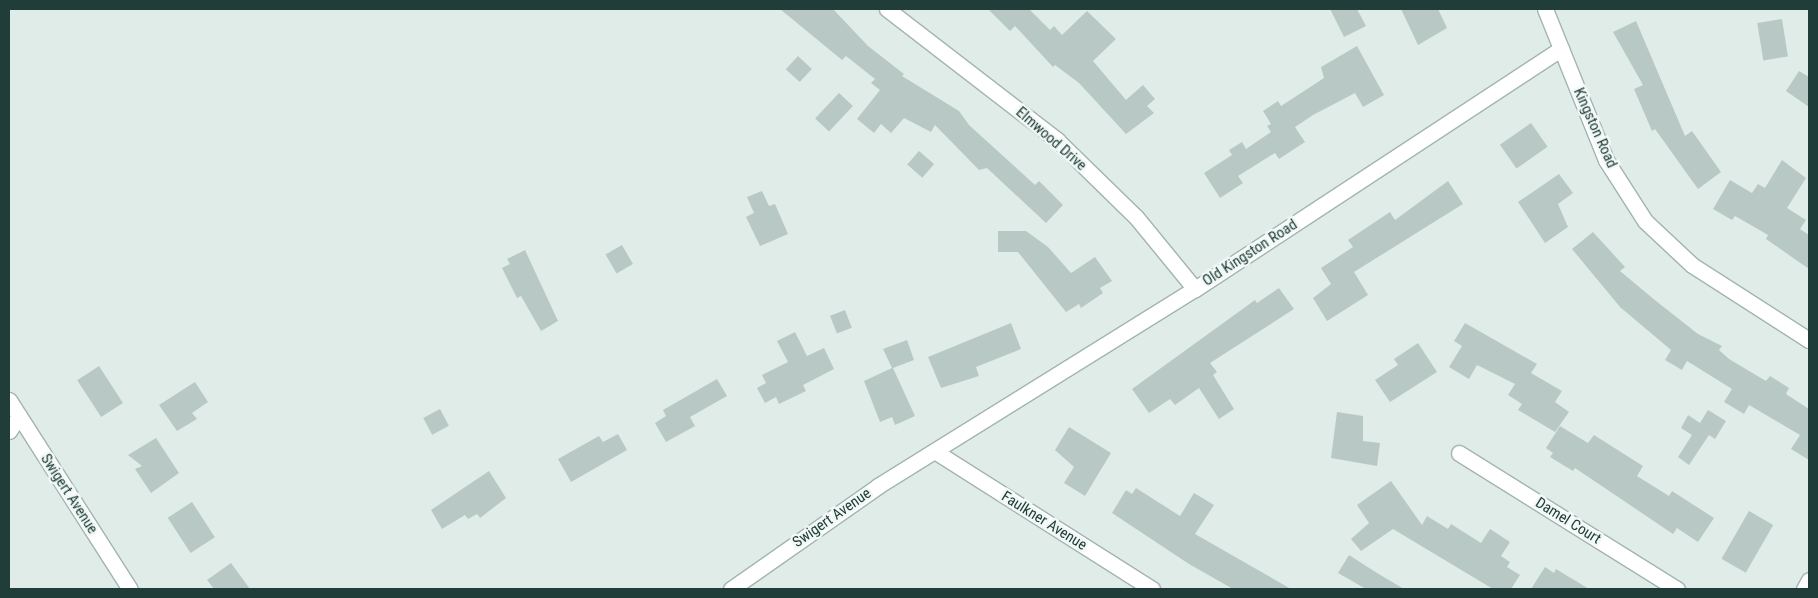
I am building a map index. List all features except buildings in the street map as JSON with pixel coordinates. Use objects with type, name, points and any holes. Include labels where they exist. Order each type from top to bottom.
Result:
[{"type":"street","name":"Kingston Road","points":[[1544,9],[1606,160],[1645,221],[1692,264],[1809,340]]},
{"type":"street","name":"Elmwood Drive","points":[[890,10],[1057,140],[1136,217],[1195,289]]},
{"type":"street","name":"Old Kingston Road","points":[[936,452],[1195,289],[1561,49]]},
{"type":"street","name":"Swigert Avenue","points":[[9,400],[130,589]]},
{"type":"street","points":[[9,432],[19,416]]},
{"type":"street","name":"Swigert Avenue","points":[[731,589],[878,486],[936,452]]},
{"type":"street","name":"Faulkner Avenue","points":[[936,452],[1152,589]]},
{"type":"street","name":"Damel Court","points":[[1459,453],[1677,589]]},
{"type":"street","points":[[1804,589],[1809,580]]}]
